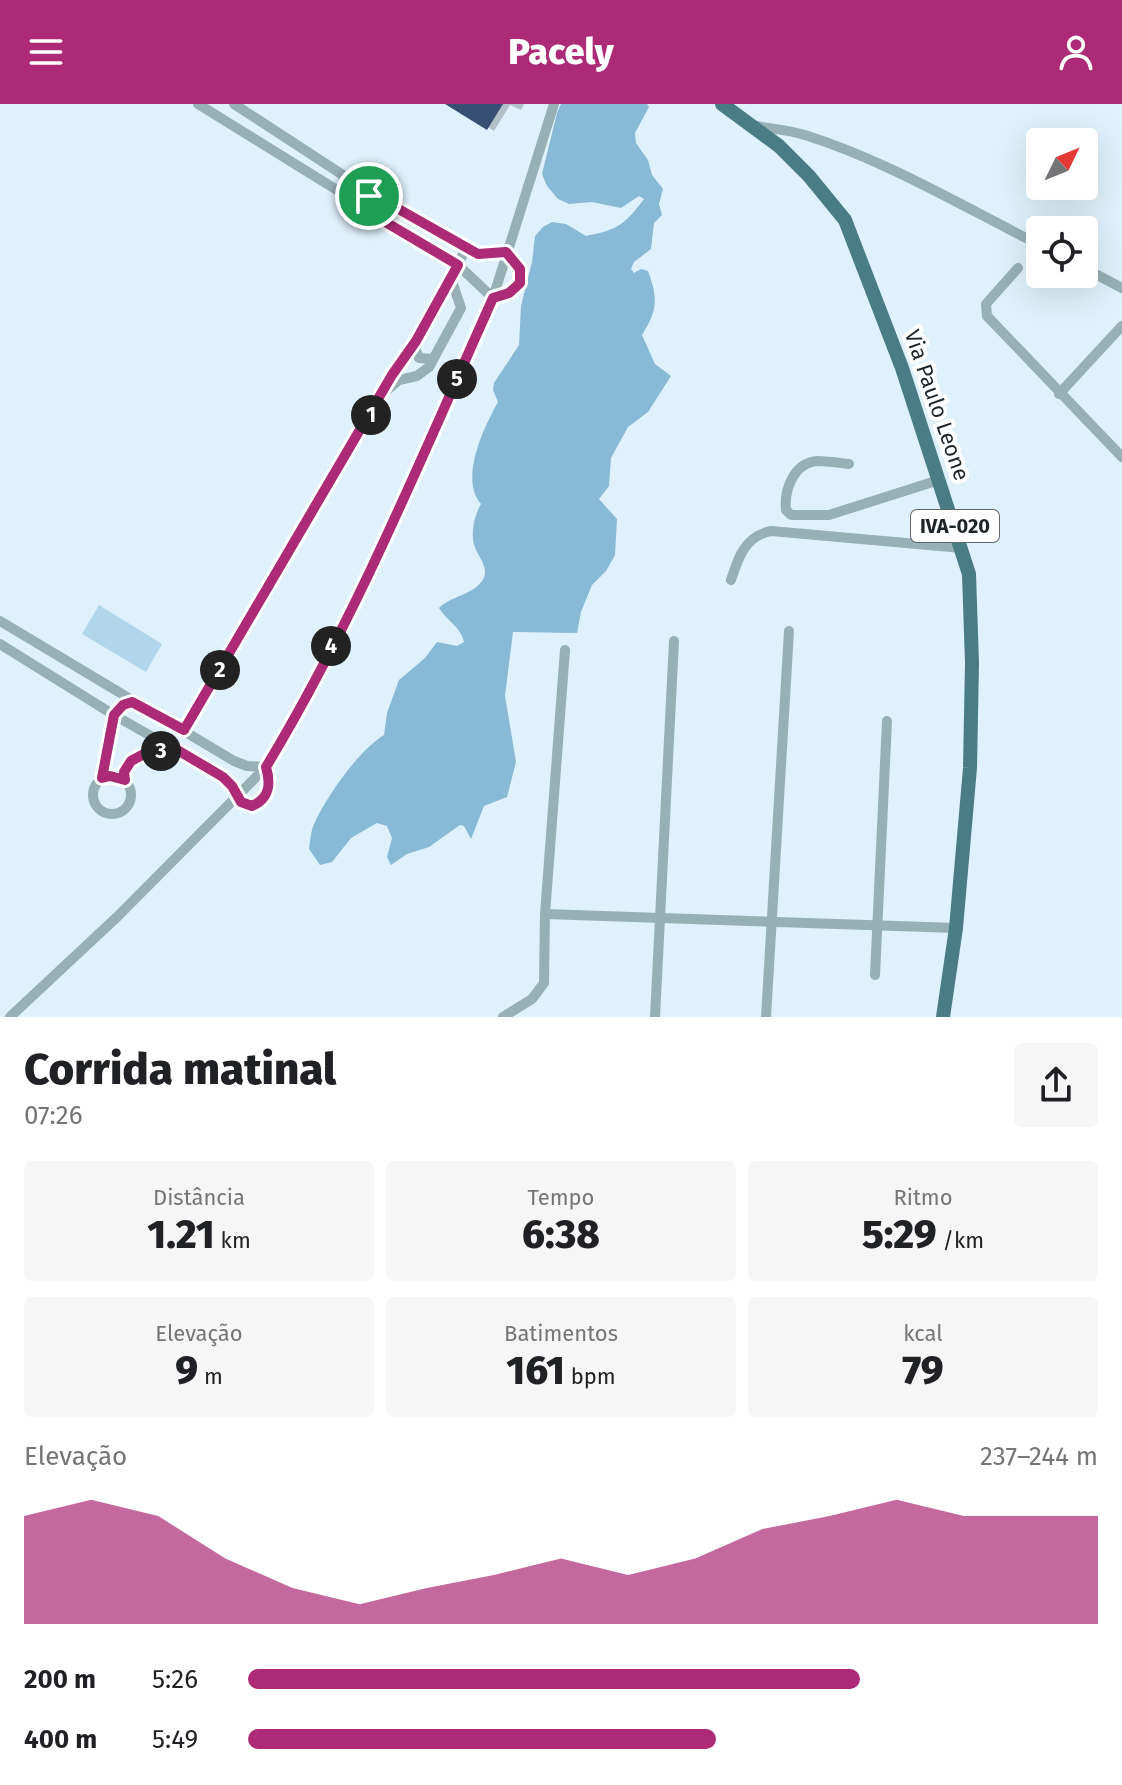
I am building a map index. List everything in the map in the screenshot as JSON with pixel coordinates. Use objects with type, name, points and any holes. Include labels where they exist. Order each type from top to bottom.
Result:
[{"type":"main road","name":"Via Paulo Leone","points":[[722,104],[755,126],[809,176],[845,220],[902,368],[962,548],[970,588],[970,768],[956,928],[943,1017]]},
{"type":"street","points":[[198,104],[458,265],[493,298]]},
{"type":"street","points":[[234,104],[372,194],[466,249],[478,254],[506,252]]},
{"type":"street","points":[[10,1017],[117,917],[266,767],[304,701],[401,506],[493,298],[554,104]]},
{"type":"street","points":[[755,126],[802,134],[835,146],[1026,238]]},
{"type":"street","points":[[365,210],[372,194]]},
{"type":"street","points":[[184,730],[392,375],[416,341],[466,249]]},
{"type":"street","points":[[493,298],[509,293],[520,283],[520,269],[506,252]]},
{"type":"street","points":[[1018,268],[986,304],[987,316],[1122,457]]},
{"type":"street","points":[[1098,275],[1122,288]]},
{"type":"street","points":[[383,393],[399,380],[424,372],[433,359],[461,308],[451,278]]},
{"type":"street","points":[[438,300],[457,295]]},
{"type":"street","points":[[1059,394],[1122,326]]},
{"type":"street","points":[[416,341],[419,358],[433,359]]},
{"type":"street","points":[[849,464],[818,461],[802,467],[786,491],[786,510],[791,515],[829,515],[939,480]]},
{"type":"street","points":[[731,580],[739,557],[749,542],[754,536],[771,531],[962,548]]},
{"type":"street","points":[[0,621],[219,751],[247,766],[266,767]]},
{"type":"street","points":[[766,1017],[789,631]]},
{"type":"street","points":[[655,1017],[674,641]]},
{"type":"street","points":[[0,644],[114,715],[223,777],[241,802],[252,806],[264,798],[270,784],[266,767]]},
{"type":"street","points":[[503,1017],[532,999],[544,983],[545,914],[565,650]]},
{"type":"street","points":[[132,702],[123,705],[114,715],[102,778],[95,786],[94,802],[98,809],[113,815],[120,813],[131,802],[132,794],[124,772],[131,761],[156,751],[179,751]]},
{"type":"street","points":[[875,975],[887,721]]},
{"type":"street","points":[[209,769],[219,751]]},
{"type":"street","points":[[102,778],[110,776],[125,780]]},
{"type":"street","points":[[545,914],[956,928]]},
{"type":"shaded area","points":[[561,104],[647,104],[649,107],[635,133],[636,143],[663,189],[659,204],[662,215],[654,223],[651,249],[634,262],[631,269],[634,273],[641,269],[648,271],[655,304],[642,335],[655,364],[671,376],[648,412],[628,427],[611,458],[609,486],[599,499],[617,519],[615,555],[606,571],[592,585],[581,612],[577,633],[513,632],[505,696],[516,762],[507,797],[484,806],[471,839],[464,826],[460,825],[429,847],[407,854],[391,865],[387,857],[392,838],[387,826],[377,823],[351,838],[332,862],[320,865],[309,849],[314,824],[344,775],[384,735],[387,713],[399,680],[425,658],[437,642],[457,646],[464,642],[460,632],[439,608],[478,586],[485,576],[473,540],[474,521],[481,504],[472,481],[473,467],[486,425],[498,402],[493,390],[494,383],[519,345],[521,306],[535,236],[552,222],[566,224],[586,236],[606,231],[626,220],[644,199],[639,196],[621,208],[592,202],[569,204],[558,199],[542,174]]},
{"type":"shaded area","points":[[99,605],[162,644],[146,672],[82,634]]},
{"type":"building","points":[[445,104],[503,104],[487,130]]},
{"type":"route","points":[[372,194],[478,254],[506,252],[520,269],[520,283],[509,293],[493,298],[401,506],[304,701],[266,767],[270,784],[264,798],[252,806],[241,802],[223,777],[179,751],[144,754],[131,761],[124,772],[125,780],[110,776],[102,778],[114,715],[123,705],[132,702],[184,730],[458,265],[365,210],[369,196],[372,194]]}]
